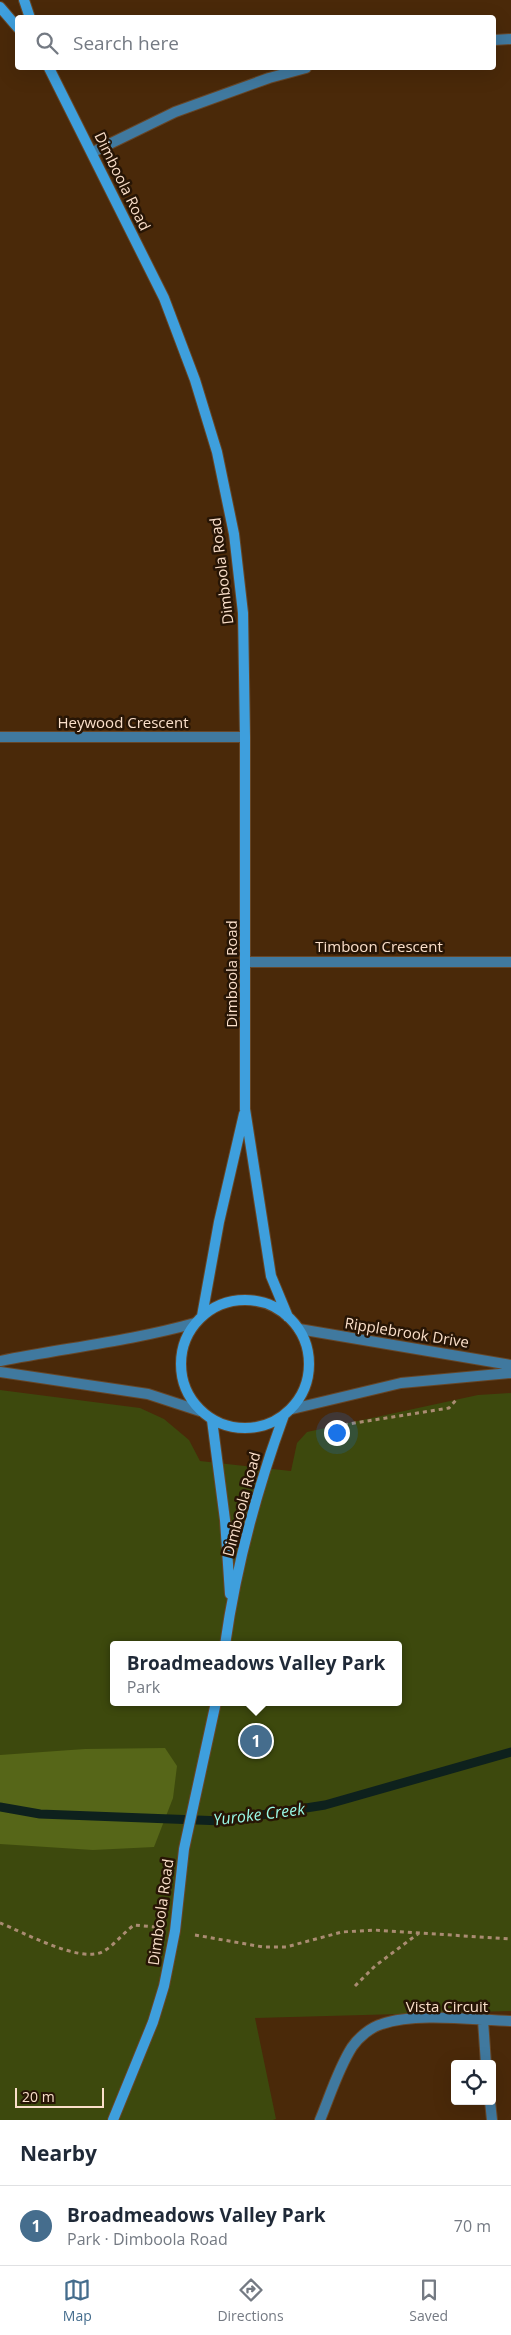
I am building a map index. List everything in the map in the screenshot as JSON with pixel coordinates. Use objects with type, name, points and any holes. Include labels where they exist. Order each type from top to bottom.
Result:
[{"type":"street","points":[[24,0],[29,15]]},
{"type":"street","points":[[0,7],[15,24]]},
{"type":"street","points":[[496,40],[511,39]]},
{"type":"street","name":"Dimboola Road","points":[[50,70],[93,152],[164,298],[195,380],[217,452],[234,534],[243,613],[247,962],[245,1109],[271,1276],[288,1317]]},
{"type":"street","points":[[93,152],[175,112],[268,78],[298,70]]},
{"type":"street","name":"Heywood Crescent","points":[[0,737],[245,736]]},
{"type":"street","name":"Timboon Crescent","points":[[247,962],[511,962]]},
{"type":"street","name":"Dimboola Road","points":[[198,1319],[245,1109]]},
{"type":"street","points":[[0,1361],[52,1350],[158,1334],[198,1319],[222,1304],[245,1300],[268,1304],[288,1317],[299,1329],[307,1349],[309,1370],[304,1391],[288,1412]]},
{"type":"street","points":[[198,1319],[185,1340],[180,1359],[181,1378],[189,1396],[200,1411],[212,1420],[230,1427],[249,1429],[267,1424],[288,1412],[400,1383],[511,1373]]},
{"type":"street","name":"Ripplebrook Drive","points":[[299,1329],[511,1365]]},
{"type":"street","points":[[0,1372],[154,1395],[200,1411]]},
{"type":"street","name":"Dimboola Road","points":[[225,1641],[231,1602],[270,1454],[288,1412]]},
{"type":"street","name":"Dimboola Road","points":[[212,1420],[225,1520],[231,1602]]},
{"type":"street","name":"Dimboola Road","points":[[113,2120],[153,2022],[175,1930],[184,1849],[215,1706]]},
{"type":"street","name":"Vista Circuit","points":[[320,2120],[342,2065],[353,2046],[373,2028],[383,2023],[419,2018],[511,2021]]},
{"type":"street","points":[[483,2020],[486,2060]]},
{"type":"street","points":[[490,2105],[492,2120]]},
{"type":"path","points":[[336,1426],[449,1408],[475,1376]]},
{"type":"path","points":[[0,1923],[73,1952],[89,1955],[100,1953],[110,1947],[134,1925],[142,1924],[271,1947],[286,1947],[342,1932],[374,1930],[511,1939]]},
{"type":"path","points":[[355,1986],[375,1966],[419,1933]]},
{"type":"green space","points":[[0,1390],[140,1408],[164,1419],[189,1440],[200,1461],[291,1471],[297,1443],[307,1432],[478,1395],[511,1393],[511,2011],[255,2018],[276,2119],[0,2120]]},
{"type":"green space","points":[[165,1748],[177,1766],[173,1798],[154,1847],[93,1850],[0,1844],[0,1755],[85,1749]]},
{"type":"waterway","name":"Yuroke Creek","points":[[0,1807],[40,1814],[223,1821],[325,1805],[511,1752]]},
{"type":"place","name":"Broadmeadows Valley Park","points":[[256,1741]]}]
